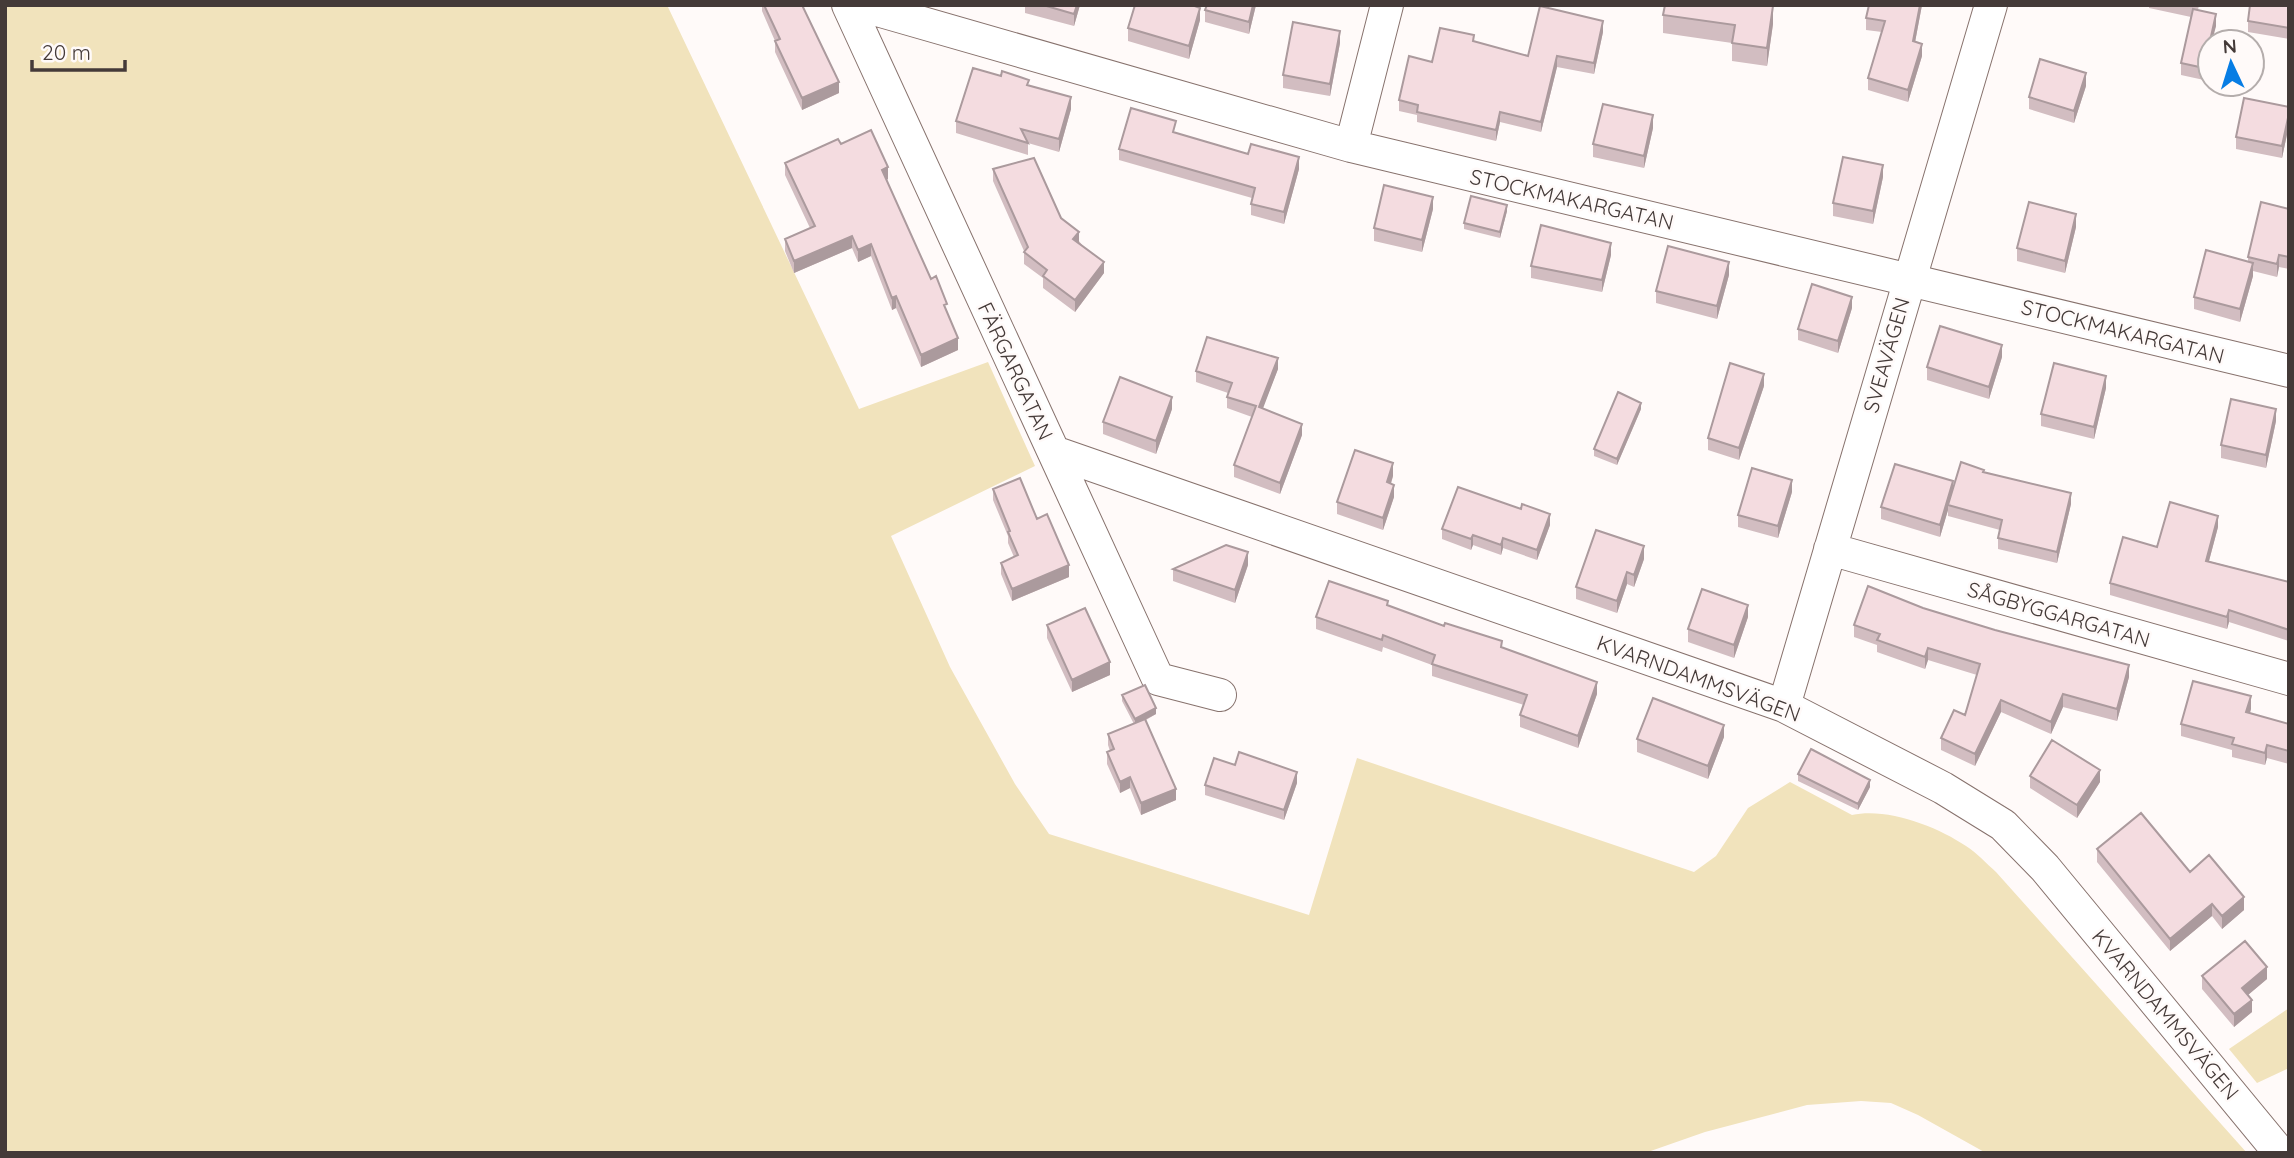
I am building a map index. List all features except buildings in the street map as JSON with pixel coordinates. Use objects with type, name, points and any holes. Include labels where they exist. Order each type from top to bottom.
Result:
[{"type":"street","name":"FÄRGARGATAN","points":[[848,5],[1158,679],[1220,695]]},
{"type":"street","name":"STOCKMAKARGATAN","points":[[860,5],[1351,146],[2289,371]]},
{"type":"street","points":[[1351,146],[1387,5]]},
{"type":"street","name":"SVEAVÄGEN","points":[[1784,706],[1991,5]]},
{"type":"street","name":"KVARNDAMMSVÄGEN","points":[[1054,452],[1784,706],[1931,781],[2003,825],[2045,868],[2280,1153]]},
{"type":"street","name":"SÅGBYGGARGATAN","points":[[1830,549],[2289,679]]},
{"type":"shaded area","points":[[5,5],[667,5],[859,409],[988,362],[1035,466],[891,536],[950,667],[1015,784],[1049,834],[1309,915],[1357,758],[1694,872],[1716,856],[1748,808],[1790,782],[1852,815],[1880,814],[1911,820],[1941,832],[1974,852],[1996,872],[2247,1153],[1986,1153],[1891,1103],[1861,1101],[1807,1105],[1705,1132],[1645,1153],[5,1153]]},
{"type":"shaded area","points":[[2289,1008],[2289,1068],[2257,1083],[2229,1049]]}]
